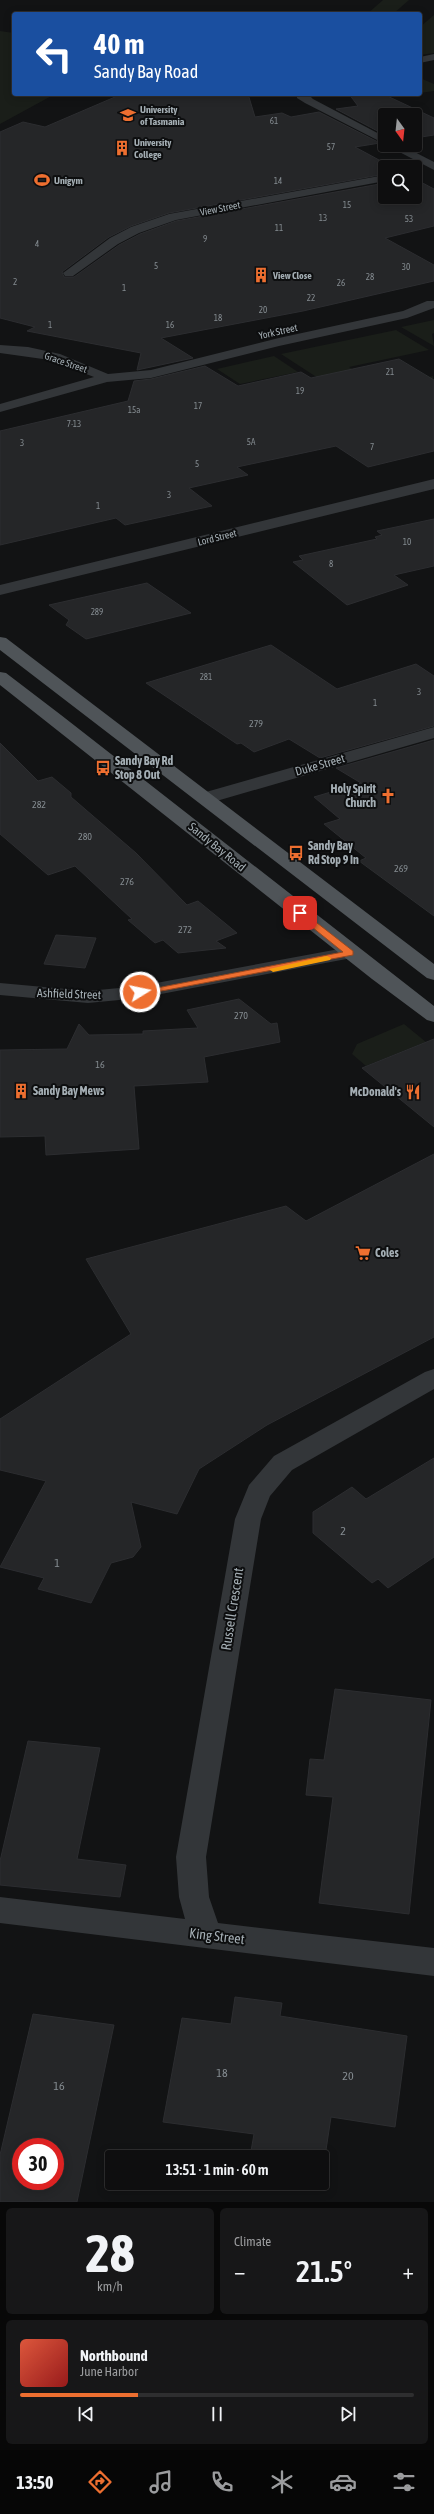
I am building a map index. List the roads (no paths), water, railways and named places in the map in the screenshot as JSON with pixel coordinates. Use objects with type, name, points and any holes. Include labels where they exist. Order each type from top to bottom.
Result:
[{"type":"main road","points":[[0,642],[206,798],[434,974]]},
{"type":"main road","name":"Sandy Bay Road","points":[[0,677],[170,808],[350,953],[434,1016]]},
{"type":"main road","points":[[170,808],[206,798]]},
{"type":"main road","points":[[350,953],[387,939]]},
{"type":"main road","points":[[412,1000],[434,983]]},
{"type":"street","points":[[422,60],[434,57]]},
{"type":"street","points":[[304,96],[378,137]]},
{"type":"street","points":[[405,152],[434,168]]},
{"type":"street","points":[[422,171],[434,168]]},
{"type":"street","name":"View Street","points":[[69,273],[128,233],[173,217],[378,179]]},
{"type":"street","name":"York Street","points":[[0,408],[106,378],[151,374],[279,342],[407,314],[433,304]]},
{"type":"street","name":"Grace Street","points":[[0,349],[24,350],[55,356],[106,378]]},
{"type":"street","name":"Lord Street","points":[[0,590],[434,484]]},
{"type":"street","name":"Duke Street","points":[[206,798],[434,732]]},
{"type":"street","name":"Ashfield Street","points":[[0,990],[88,997],[140,992],[350,953]]},
{"type":"street","name":"Russell Crescent","points":[[206,1935],[194,1897],[191,1857],[248,1520],[258,1492],[283,1463],[434,1378]]},
{"type":"street","name":"King Street","points":[[0,1910],[434,1962]]},
{"type":"place","name":"University of Tasmania","points":[[128,115]]},
{"type":"place","name":"University College","points":[[122,148]]},
{"type":"place","name":"Unigym","points":[[42,180]]},
{"type":"place","name":"View Close","points":[[261,275]]},
{"type":"place","name":"Sandy Bay Rd Stop 8 Out","points":[[103,768]]},
{"type":"place","name":"Holy Spirit Church","points":[[388,796]]},
{"type":"place","name":"Sandy Bay Rd Stop 9 In","points":[[296,853]]},
{"type":"place","name":"Sandy Bay Mews","points":[[21,1091]]},
{"type":"place","name":"McDonald's","points":[[413,1092]]},
{"type":"place","name":"Coles","points":[[363,1253]]}]
